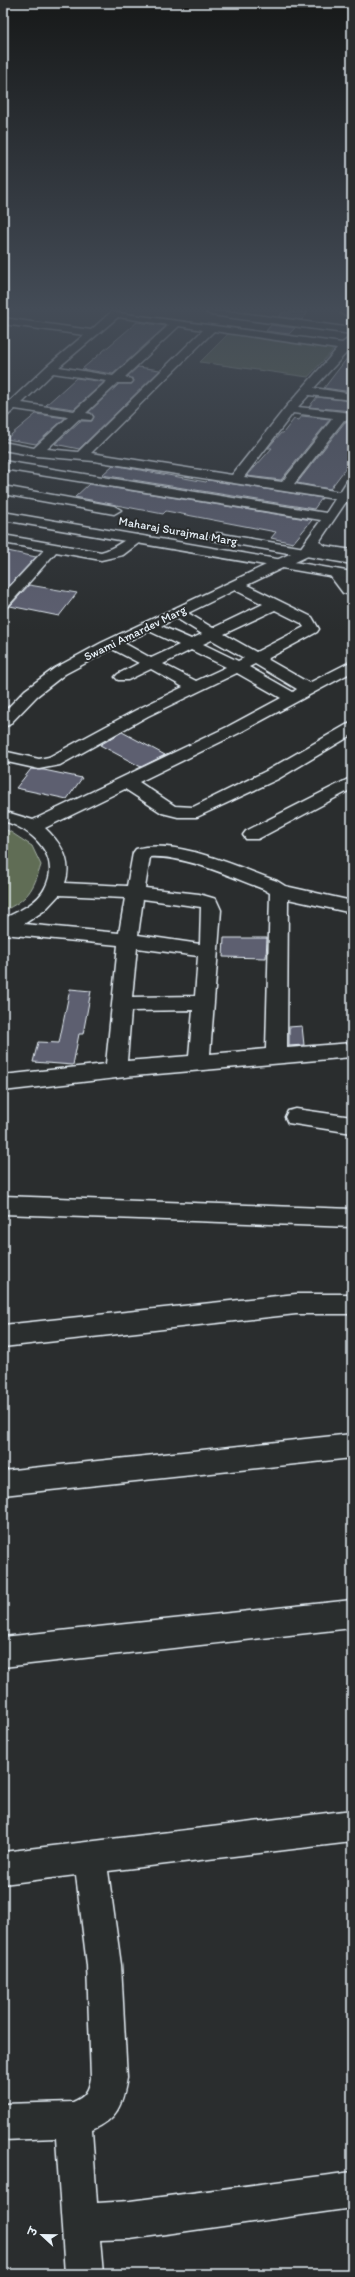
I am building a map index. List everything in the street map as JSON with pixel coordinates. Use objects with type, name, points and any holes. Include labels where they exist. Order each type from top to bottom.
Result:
[{"type":"street","points":[[37,452],[74,418]]},
{"type":"street","points":[[90,418],[117,422]]},
{"type":"street","points":[[80,457],[121,418]]},
{"type":"street","points":[[235,480],[283,418]]},
{"type":"street","points":[[285,487],[344,418]]},
{"type":"street","points":[[3,446],[37,452],[80,457],[94,457],[344,496]]},
{"type":"street","points":[[3,465],[329,517]]},
{"type":"street","points":[[3,490],[110,514],[139,486],[155,467]]},
{"type":"street","points":[[308,548],[352,484]]},
{"type":"street","name":"Maharaj Surajmal Marg","points":[[3,502],[110,514],[121,521]]},
{"type":"street","points":[[3,516],[352,576]]},
{"type":"street","name":"Maharaj Surajmal Marg","points":[[206,535],[308,548],[352,560]]},
{"type":"street","points":[[3,539],[101,556],[118,552],[137,539]]},
{"type":"street","points":[[3,603],[53,548]]},
{"type":"street","points":[[308,548],[352,554]]},
{"type":"street","name":"Swami Amardev Marg","points":[[3,722],[44,681],[113,643],[281,564],[308,548]]},
{"type":"street","points":[[335,573],[348,590],[352,590]]},
{"type":"street","points":[[3,756],[46,764],[142,713],[238,667],[312,629],[307,620],[273,605],[236,585]]},
{"type":"street","points":[[122,678],[216,634],[273,605]]},
{"type":"street","points":[[177,613],[216,634],[310,690]]},
{"type":"street","points":[[150,626],[238,667],[293,698]]},
{"type":"street","points":[[113,643],[195,687]]},
{"type":"street","points":[[33,827],[233,730],[310,690],[352,666]]},
{"type":"street","points":[[127,782],[171,811],[188,814],[197,812],[272,775],[352,728]]},
{"type":"street","points":[[252,835],[352,782]]},
{"type":"street","points":[[3,816],[33,827],[54,847],[60,870],[54,889],[37,907],[3,927]]},
{"type":"street","points":[[116,1069],[128,940],[134,892],[142,853],[155,850],[166,851],[231,871],[270,885],[279,891],[352,907]]},
{"type":"street","points":[[54,889],[87,889],[134,892],[199,900],[209,903],[212,910],[207,951],[199,1064]]},
{"type":"street","points":[[276,1056],[279,891]]},
{"type":"street","points":[[3,927],[128,940],[207,951]]},
{"type":"street","points":[[121,1004],[203,1003]]},
{"type":"street","points":[[3,1083],[116,1069],[199,1064],[352,1050]]},
{"type":"street","points":[[296,1116],[352,1125]]},
{"type":"street","points":[[3,1206],[352,1218]]},
{"type":"street","points":[[3,1336],[296,1304],[352,1304]]},
{"type":"street","points":[[3,1483],[352,1446]]},
{"type":"street","points":[[3,1652],[352,1614]]},
{"type":"street","points":[[3,1868],[352,1826]]},
{"type":"street","points":[[3,2122],[73,2120],[96,2111],[106,2096],[109,2078],[104,1965],[90,1857]]},
{"type":"street","points":[[73,2120],[84,2274]]},
{"type":"street","points":[[80,2223],[130,2220],[352,2190]]},
{"type":"green space","points":[[3,829],[9,831],[32,846],[41,865],[32,888],[24,898],[3,911]]},
{"type":"building","points":[[31,418],[65,418],[36,444],[6,439]]},
{"type":"building","points":[[93,418],[111,418],[79,449],[55,444],[80,421],[92,421]]},
{"type":"building","points":[[300,418],[330,419],[281,480],[247,476],[272,448],[268,448],[294,419],[299,420]]},
{"type":"building","points":[[345,422],[352,422],[352,460],[330,489],[297,483]]},
{"type":"building","points":[[113,465],[206,482],[208,480],[322,498],[314,509],[102,475]]},
{"type":"building","points":[[89,484],[312,520],[293,543],[271,538],[276,532],[166,511],[163,514],[75,497]]},
{"type":"building","points":[[3,550],[36,557],[3,592]]},
{"type":"building","points":[[29,585],[77,593],[59,616],[10,606]]},
{"type":"building","points":[[122,732],[165,755],[141,767],[100,745]]},
{"type":"building","points":[[31,769],[44,770],[82,778],[67,799],[16,788]]},
{"type":"building","points":[[224,938],[267,938],[266,958],[223,957]]},
{"type":"building","points":[[70,989],[91,991],[83,1034],[79,1034],[73,1065],[33,1062],[38,1042],[59,1043]]},
{"type":"building","points":[[302,1026],[304,1045],[289,1046],[289,1027]]}]
